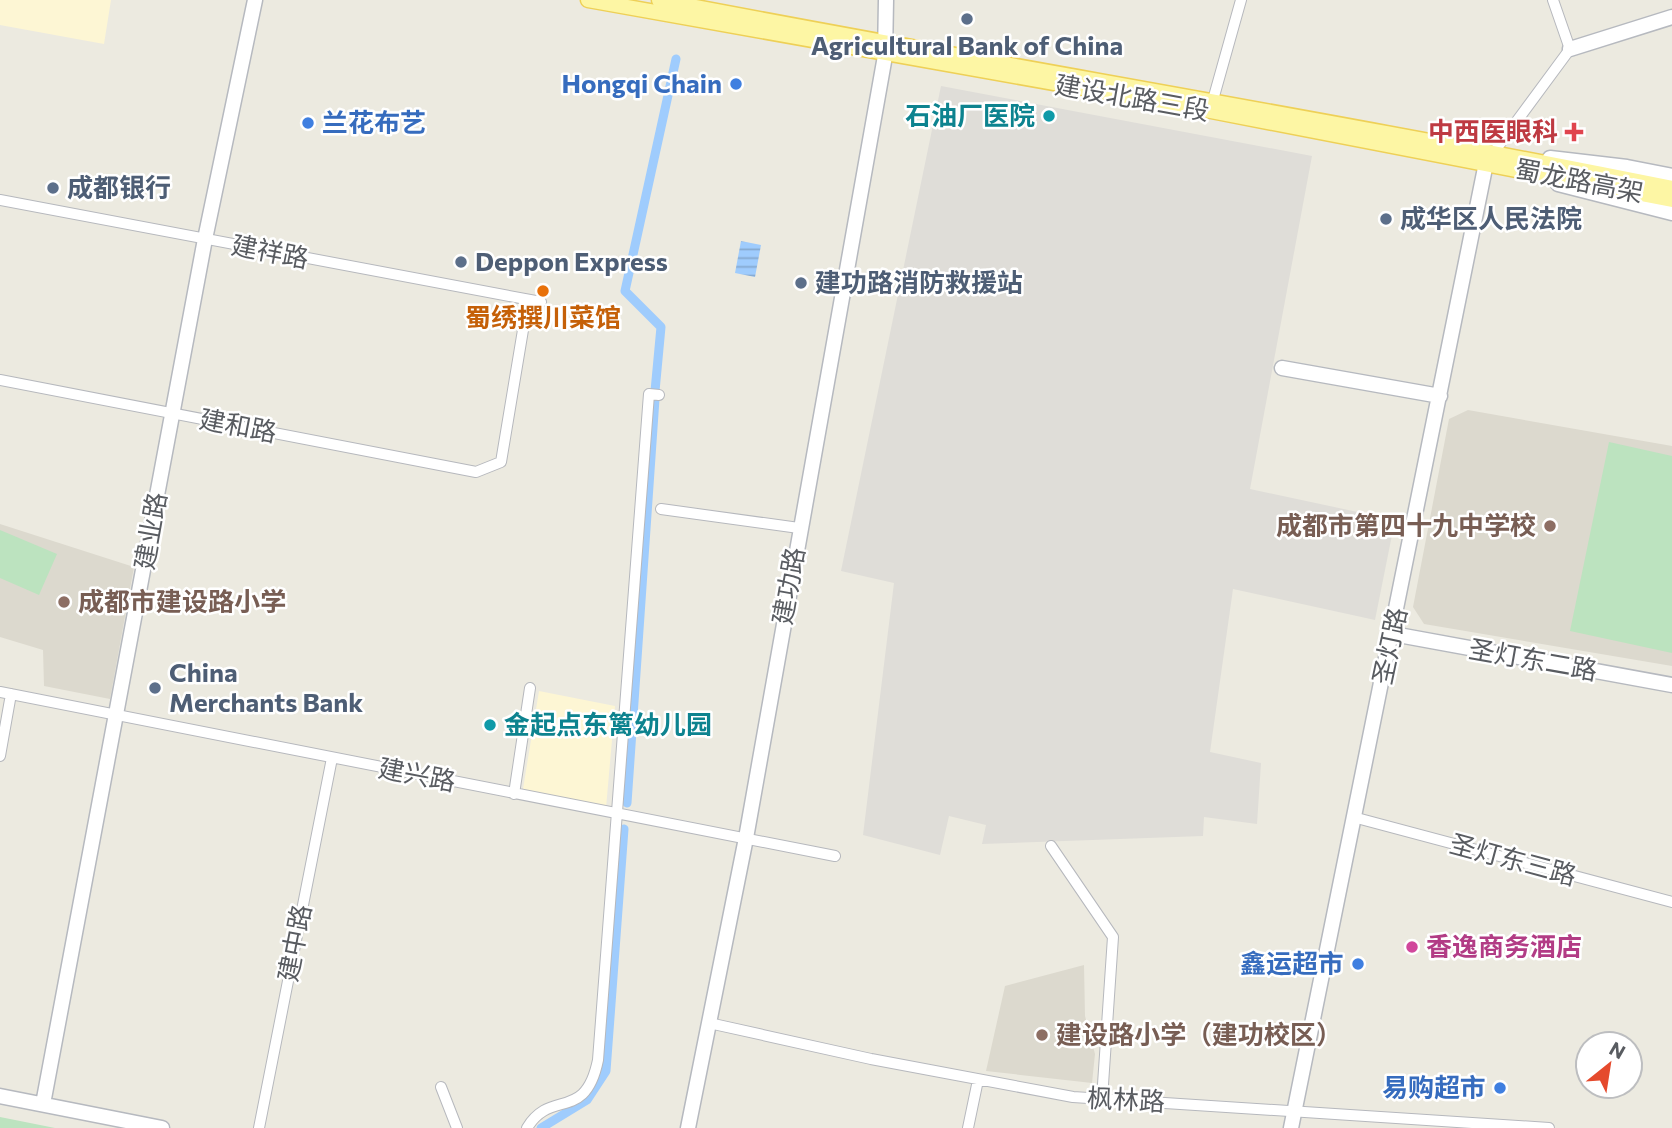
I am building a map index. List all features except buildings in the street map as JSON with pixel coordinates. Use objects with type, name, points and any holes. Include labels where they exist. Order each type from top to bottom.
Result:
[{"type":"main road","name":"建设北路三段","points":[[588,0],[1212,106],[1490,157]]},
{"type":"main road","name":"建设北路三段","points":[[659,0],[885,50]]},
{"type":"main road","points":[[1490,157],[1672,188]]},
{"type":"main road","name":"蜀龙路高架","points":[[1490,157],[1672,200]]},
{"type":"street","name":"建业路","points":[[43,1104],[205,239],[255,0]]},
{"type":"street","name":"建功路","points":[[688,1128],[746,838],[885,50],[886,0]]},
{"type":"street","points":[[1212,106],[1241,0]]},
{"type":"street","points":[[1553,0],[1570,49]]},
{"type":"street","points":[[1490,157],[1570,49],[1672,17]]},
{"type":"street","name":"建设北路三段","points":[[1490,157],[1627,167],[1672,176]]},
{"type":"street","name":"建设北路三段","points":[[1490,157],[1672,213]]},
{"type":"street","name":"圣灯路","points":[[1290,1128],[1490,157]]},
{"type":"street","name":"建祥路","points":[[0,201],[541,302]]},
{"type":"street","name":"建和路","points":[[0,380],[476,472],[501,462],[528,300]]},
{"type":"street","points":[[1282,368],[1440,396]]},
{"type":"street","points":[[527,1128],[543,1111],[582,1097],[593,1084],[598,1060],[649,394],[659,395]]},
{"type":"street","points":[[661,509],[799,528]]},
{"type":"street","name":"圣灯东二路","points":[[1393,634],[1672,685]]},
{"type":"street","points":[[514,794],[530,688]]},
{"type":"street","name":"建兴路","points":[[0,692],[615,815],[835,856]]},
{"type":"street","points":[[0,756],[11,694]]},
{"type":"street","name":"建中路","points":[[260,1128],[332,758]]},
{"type":"street","name":"圣灯东三路","points":[[1353,817],[1672,902]]},
{"type":"street","points":[[1051,846],[1113,937],[1102,1099]]},
{"type":"street","name":"枫林路","points":[[709,1023],[978,1080],[1073,1097],[1549,1128]]},
{"type":"street","points":[[968,1128],[978,1080]]},
{"type":"street","points":[[440,1087],[457,1128]]},
{"type":"street","points":[[0,1096],[134,1125],[162,1128]]},
{"type":"shaded area","points":[[0,0],[111,0],[104,44],[0,25]]},
{"type":"shaded area","points":[[941,86],[1312,156],[1250,489],[1395,520],[1375,620],[1233,589],[1210,752],[1261,763],[1257,824],[1204,817],[1203,836],[982,844],[986,825],[949,816],[940,855],[863,835],[894,583],[841,571]]},
{"type":"shaded area","name":"成都市第四十九中学校","points":[[1468,410],[1672,446],[1672,666],[1424,624],[1413,607],[1449,419]]},
{"type":"shaded area","name":"成都市建设路小学","points":[[0,524],[134,567],[110,699],[44,686],[43,650],[0,637]]},
{"type":"shaded area","points":[[539,691],[615,706],[606,808],[523,789]]},
{"type":"shaded area","name":"建设路小学（建功校区）","points":[[1084,965],[1085,1016],[1095,1054],[1092,1083],[986,1071],[1005,986]]},
{"type":"green space","points":[[1609,442],[1672,456],[1672,653],[1570,631]]},
{"type":"green space","points":[[0,530],[57,554],[39,595],[0,578]]},
{"type":"green space","points":[[0,1117],[55,1128],[0,1128]]},
{"type":"water","points":[[741,241],[761,245],[755,277],[735,273]]},
{"type":"waterway","points":[[655,391],[661,327],[625,291],[676,59]]},
{"type":"waterway","points":[[627,803],[655,399]]},
{"type":"waterway","points":[[541,1128],[587,1100],[606,1071],[624,829]]},
{"type":"place","name":"Agricultural Bank of China","points":[[967,19]]},
{"type":"place","name":"Hongqi Chain","points":[[736,84]]},
{"type":"place","name":"石油厂医院","points":[[1049,116]]},
{"type":"place","name":"兰花布艺","points":[[308,123]]},
{"type":"place","name":"中西医眼科","points":[[1574,132]]},
{"type":"place","name":"成都银行","points":[[53,188]]},
{"type":"place","name":"成华区人民法院","points":[[1386,219]]},
{"type":"place","name":"Deppon Express","points":[[461,262]]},
{"type":"place","name":"建功路消防救援站","points":[[801,283]]},
{"type":"place","name":"蜀绣撰川菜馆","points":[[543,291]]},
{"type":"place","name":"成都市第四十九中学校","points":[[1550,526]]},
{"type":"place","name":"成都市建设路小学","points":[[64,602]]},
{"type":"place","name":"China Merchants Bank","points":[[155,688]]},
{"type":"place","name":"金起点东篱幼儿园","points":[[490,725]]},
{"type":"place","name":"香逸商务酒店","points":[[1412,947]]},
{"type":"place","name":"鑫运超市","points":[[1358,964]]},
{"type":"place","name":"建设路小学（建功校区）","points":[[1042,1035]]},
{"type":"place","name":"易购超市","points":[[1500,1088]]}]
